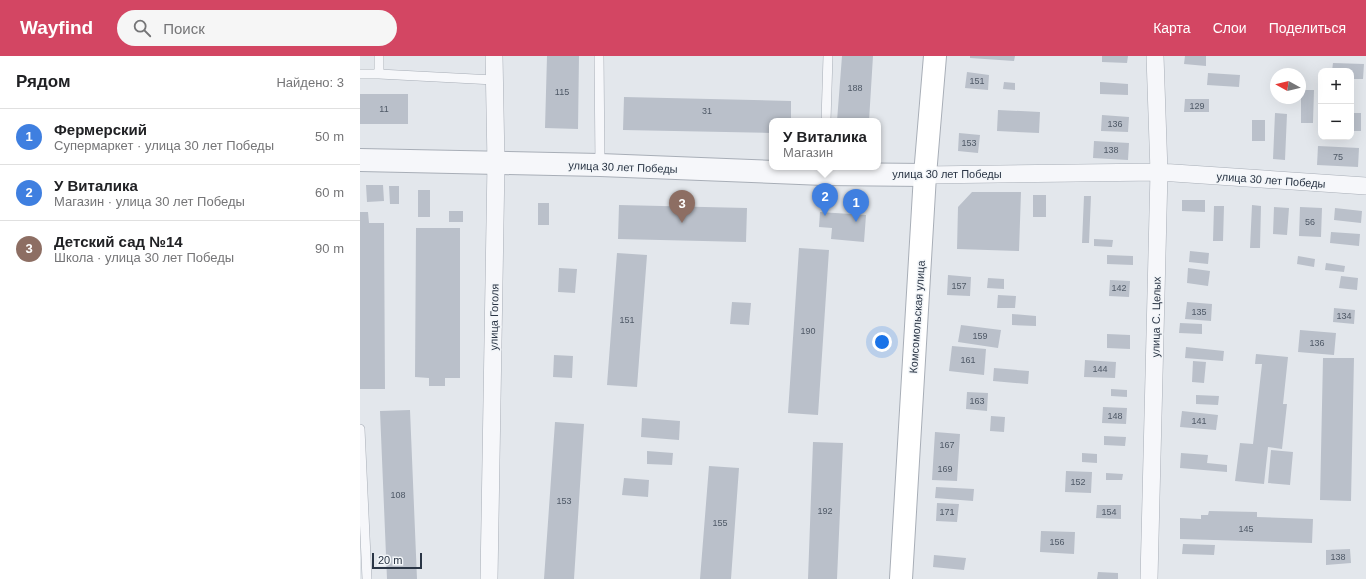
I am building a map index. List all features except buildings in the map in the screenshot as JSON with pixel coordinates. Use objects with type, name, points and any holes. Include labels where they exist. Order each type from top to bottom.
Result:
[{"type":"main road","name":"Комсомольская улица","points":[[901,579],[925,175],[935,56]]},
{"type":"street","name":"улица Гоголя","points":[[489,579],[496,163],[494,56]]},
{"type":"street","name":"улица С. Целых","points":[[1149,579],[1159,172],[1155,56]]},
{"type":"street","name":"улица 30 лет Победы","points":[[360,160],[769,169]]},
{"type":"street","name":"улица 30 лет Победы","points":[[824,170],[925,175],[1159,172],[1366,186]]},
{"type":"lane","points":[[379,56],[379,74]]},
{"type":"lane","points":[[599,56],[600,165]]},
{"type":"lane","points":[[826,118],[828,56]]},
{"type":"lane","points":[[360,74],[494,80]]},
{"type":"lane","points":[[360,429],[367,579]]},
{"type":"place","name":"У Виталика","points":[[825,216]]},
{"type":"place","name":"Фермерский","points":[[856,222]]},
{"type":"place","name":"Детский сад №14","points":[[682,223]]}]
